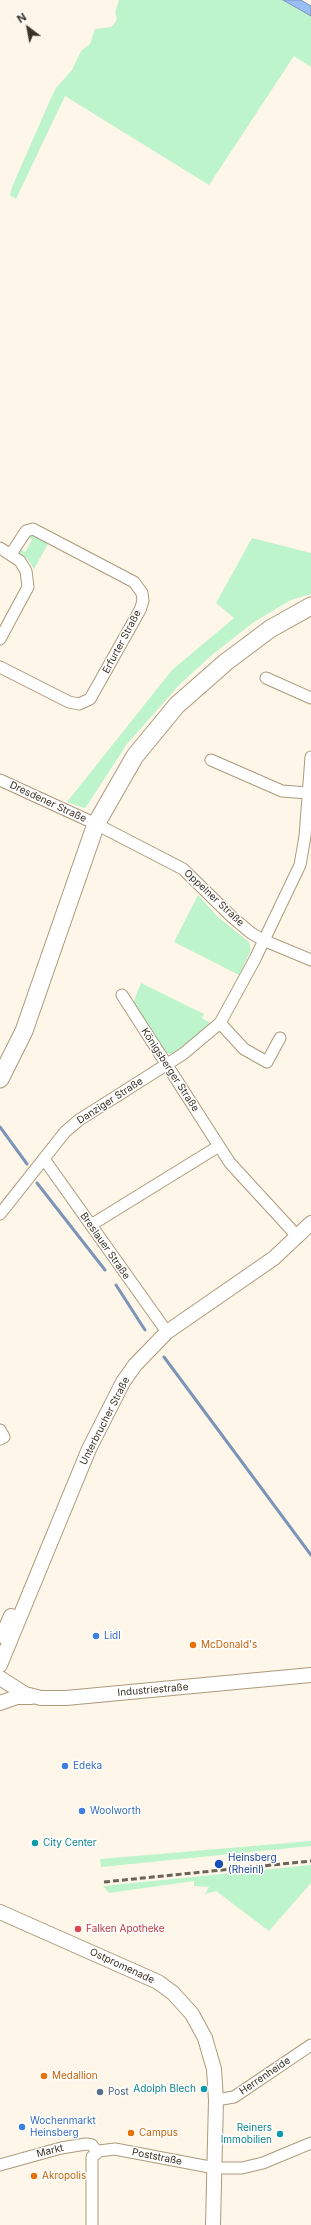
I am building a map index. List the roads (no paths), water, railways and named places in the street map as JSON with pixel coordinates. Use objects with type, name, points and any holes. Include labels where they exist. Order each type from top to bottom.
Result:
[{"type":"main road","points":[[0,1079],[24,1031],[96,824],[135,756],[177,705],[226,662],[270,629],[311,606]]},
{"type":"street","name":"Erfurter Straße","points":[[0,667],[69,702],[80,704],[90,700],[133,623],[143,601],[142,594],[134,582],[33,529],[26,531],[11,554]]},
{"type":"street","points":[[0,548],[20,561],[26,571],[28,587],[0,639]]},
{"type":"street","points":[[266,678],[311,698]]},
{"type":"street","name":"Danziger Straße","points":[[0,1214],[65,1132],[80,1120],[209,1034],[220,1023],[239,991],[300,865],[308,836],[308,793],[311,757]]},
{"type":"street","points":[[212,760],[282,792],[308,793]]},
{"type":"street","name":"Dresdener Straße","points":[[0,780],[96,824]]},
{"type":"street","name":"Oppelner Straße","points":[[96,824],[183,869],[232,917],[263,940],[311,960]]},
{"type":"street","name":"Königsberger Straße","points":[[122,995],[230,1163],[298,1237]]},
{"type":"street","points":[[220,1023],[244,1049],[267,1062],[280,1038]]},
{"type":"street","points":[[91,1225],[219,1146]]},
{"type":"street","name":"Breslauer Straße","points":[[44,1159],[167,1332]]},
{"type":"street","name":"Unterbrucher Straße","points":[[0,1665],[89,1449],[123,1382],[150,1347],[167,1332],[274,1258],[298,1237],[311,1223]]},
{"type":"street","points":[[0,1430],[4,1437],[0,1439]]},
{"type":"street","points":[[0,1636],[4,1632],[23,1589],[42,1560]]},
{"type":"street","name":"Industriestraße","points":[[0,1678],[25,1694],[41,1698],[173,1689],[311,1675]]},
{"type":"street","points":[[0,1703],[17,1697],[41,1698]]},
{"type":"street","name":"Ostpromenade","points":[[0,1912],[158,1982],[173,1993],[192,2014],[205,2038],[214,2069],[216,2100],[213,2225]]},
{"type":"street","name":"Herrenheide","points":[[216,2100],[234,2097],[311,2045]]},
{"type":"street","name":"Poststraße","points":[[98,2151],[115,2149],[215,2168],[242,2168],[263,2163],[311,2143]]},
{"type":"street","name":"Markt","points":[[0,2165],[61,2148],[86,2144],[92,2145],[98,2151]]},
{"type":"street","points":[[92,2225],[92,2157],[98,2151]]},
{"type":"water","points":[[283,0],[301,0],[311,6],[311,16]]},
{"type":"waterway","points":[[0,1127],[27,1164]]},
{"type":"waterway","points":[[37,1183],[105,1270]]},
{"type":"waterway","points":[[116,1285],[145,1330]]},
{"type":"waterway","points":[[164,1357],[311,1555]]},
{"type":"railway","points":[[104,1882],[311,1861]]},
{"type":"place","name":"Lidl","points":[[96,1636]]},
{"type":"place","name":"McDonald's","points":[[193,1645]]},
{"type":"place","name":"Edeka","points":[[65,1766]]},
{"type":"place","name":"Woolworth","points":[[82,1811]]},
{"type":"place","name":"City Center","points":[[35,1843]]},
{"type":"place","name":"Heinsberg (Rheinl)","points":[[219,1864]]},
{"type":"place","name":"Falken Apotheke","points":[[78,1929]]},
{"type":"place","name":"Medallion","points":[[44,2076]]},
{"type":"place","name":"Adolph Blech","points":[[204,2089]]},
{"type":"place","name":"Post","points":[[100,2092]]},
{"type":"place","name":"Wochenmarkt Heinsberg","points":[[22,2127]]},
{"type":"place","name":"Campus","points":[[131,2133]]},
{"type":"place","name":"Reiners Immobilien","points":[[280,2134]]},
{"type":"place","name":"Akropolis","points":[[34,2176]]}]
